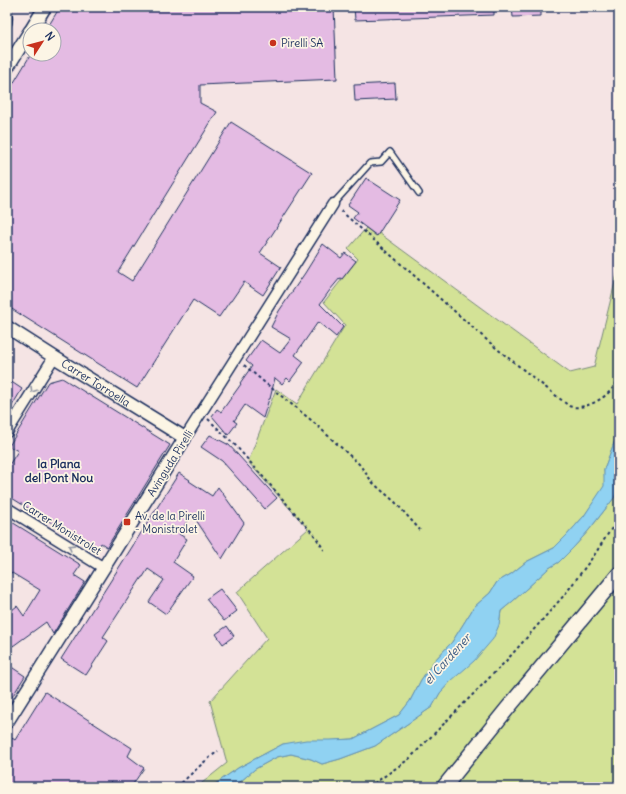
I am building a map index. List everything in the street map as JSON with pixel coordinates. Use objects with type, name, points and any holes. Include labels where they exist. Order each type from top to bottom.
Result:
[{"type":"main road","points":[[444,787],[506,709],[619,574]]},
{"type":"street","points":[[35,22],[45,7]]},
{"type":"street","points":[[7,68],[22,43]]},
{"type":"street","name":"Avinguda Pirelli","points":[[7,722],[333,204]]},
{"type":"street","name":"Carrer Torroella","points":[[7,327],[186,438]]},
{"type":"street","points":[[7,432],[54,357]]},
{"type":"street","name":"Carrer Monistrolet","points":[[7,508],[104,568]]},
{"type":"lane","points":[[7,8],[10,23],[7,27]]},
{"type":"lane","points":[[333,204],[370,163],[380,162],[390,152],[419,193]]},
{"type":"path","points":[[333,204],[496,348],[572,408],[584,407],[598,400],[610,392],[619,380]]},
{"type":"path","points":[[236,357],[311,420],[359,464],[373,483],[395,502],[420,530]]},
{"type":"path","points":[[201,413],[236,446],[315,536],[324,550]]},
{"type":"path","points":[[369,787],[409,759],[506,661],[566,593],[595,554],[619,517]]},
{"type":"path","points":[[177,787],[218,751]]},
{"type":"shaded area","points":[[7,7],[619,7],[619,266],[594,367],[570,373],[379,233],[377,236],[366,228],[358,259],[324,302],[345,325],[297,405],[276,389],[308,529],[237,592],[267,638],[210,701],[227,763],[197,787],[7,787]]},
{"type":"green space","points":[[366,228],[376,236],[379,233],[570,373],[594,367],[619,266],[619,430],[604,469],[605,486],[584,516],[554,548],[526,562],[511,574],[497,582],[490,593],[474,607],[452,642],[434,661],[421,680],[410,701],[399,715],[353,739],[283,744],[238,768],[211,787],[197,787],[227,763],[210,701],[267,638],[237,592],[308,529],[248,462],[276,389],[297,404],[345,325],[324,302],[358,259],[348,249]]},
{"type":"green space","points":[[619,487],[619,787],[234,787],[255,769],[277,757],[291,754],[311,759],[322,764],[375,746],[432,707],[440,693],[499,625],[501,611],[549,568],[559,562],[574,547],[614,498]]},
{"type":"water","name":"el Cardener","points":[[619,430],[619,487],[614,498],[589,530],[559,562],[549,568],[501,611],[499,625],[493,639],[474,661],[440,693],[432,707],[375,746],[340,759],[322,764],[311,759],[291,754],[277,757],[255,769],[234,787],[211,787],[238,768],[283,744],[306,740],[353,739],[399,715],[410,701],[421,680],[434,661],[452,642],[474,607],[490,593],[497,582],[511,574],[526,562],[554,548],[584,516],[604,486],[604,469]]},
{"type":"building","points":[[60,7],[334,7],[337,79],[200,85],[200,103],[217,112],[118,272],[132,281],[231,122],[312,173],[260,253],[281,267],[263,295],[244,282],[219,317],[193,300],[137,388],[7,306],[7,94],[26,62],[62,62],[62,22],[51,22]]},
{"type":"building","points":[[354,7],[494,7],[494,15],[355,20]]},
{"type":"building","points":[[512,7],[541,7],[541,16],[513,17]]},
{"type":"building","points":[[395,83],[396,99],[355,101],[354,85]]},
{"type":"building","points":[[366,178],[400,200],[377,236],[353,218],[358,212],[348,205]]},
{"type":"building","points":[[323,244],[341,258],[345,253],[356,261],[342,279],[340,278],[320,304],[343,327],[336,337],[318,322],[295,355],[304,362],[290,381],[287,378],[282,384],[275,378],[270,399],[263,418],[245,405],[234,421],[237,423],[228,435],[212,416],[217,409],[221,412],[241,384],[240,383],[252,366],[246,361],[261,340],[280,353],[291,339],[271,327],[279,311]]},
{"type":"building","points":[[62,378],[170,445],[107,547],[101,543],[98,549],[90,544],[89,546],[7,495],[7,468],[18,451],[9,446],[48,382]]},
{"type":"building","points":[[7,379],[22,389],[7,414]]},
{"type":"building","points":[[210,435],[229,445],[277,498],[265,509],[222,461],[201,447]]},
{"type":"building","points":[[179,473],[212,496],[218,487],[244,523],[222,559],[192,514],[179,534],[187,539],[173,562],[193,576],[166,614],[149,602],[164,580],[148,569],[103,637],[108,641],[86,675],[61,659]]},
{"type":"building","points":[[7,519],[81,565],[74,575],[85,582],[53,634],[46,622],[13,646],[7,639],[7,614],[17,606],[24,616],[40,590],[7,570]]},
{"type":"building","points":[[220,589],[237,611],[224,621],[206,599]]},
{"type":"building","points":[[227,626],[234,636],[223,644],[216,634]]},
{"type":"building","points":[[7,664],[25,676],[7,705]]},
{"type":"building","points":[[45,692],[132,748],[128,756],[144,768],[131,787],[118,787],[111,782],[107,787],[93,787],[86,783],[83,787],[7,787],[7,746],[12,738],[15,740]]},
{"type":"place","name":"Pirelli SA","points":[[273,43]]},
{"type":"place","name":"Av. de la Pirelli - Monistrolet","points":[[127,522]]},
{"type":"district","name":"la Plana del Pont Nou","points":[[59,470]]}]
